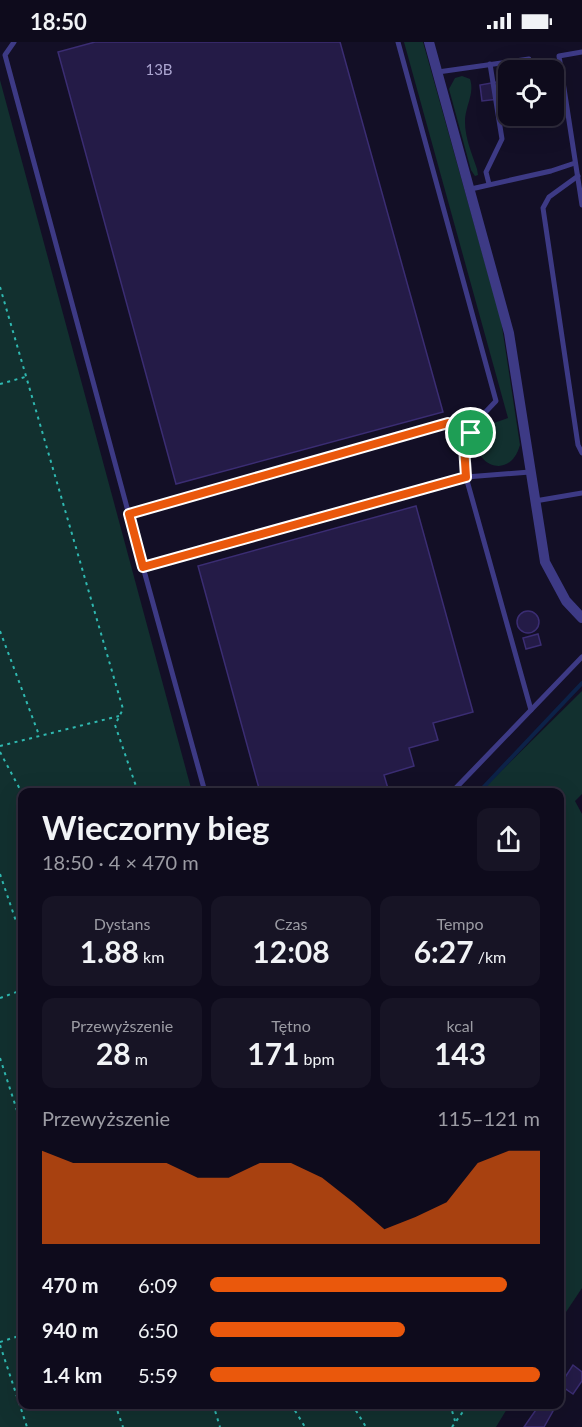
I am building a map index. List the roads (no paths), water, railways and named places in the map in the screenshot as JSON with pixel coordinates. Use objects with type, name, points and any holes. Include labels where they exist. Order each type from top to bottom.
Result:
[{"type":"street","points":[[429,42],[510,333],[545,562],[566,601],[582,618]]},
{"type":"lane","points":[[14,42],[5,55],[204,788]]},
{"type":"lane","points":[[398,42],[496,401],[478,420],[464,446],[466,477],[531,710]]},
{"type":"lane","points":[[582,52],[559,56],[582,205]]},
{"type":"lane","points":[[438,72],[529,59]]},
{"type":"lane","points":[[489,184],[486,172],[502,139],[490,64]]},
{"type":"lane","points":[[471,189],[551,171],[575,163]]},
{"type":"lane","points":[[578,176],[549,197],[543,208],[578,446],[582,453]]},
{"type":"lane","points":[[129,514],[448,423],[471,433]]},
{"type":"lane","points":[[143,567],[466,477],[530,471]]},
{"type":"lane","points":[[535,501],[582,493]]},
{"type":"lane","points":[[456,788],[582,657]]},
{"type":"waterway","points":[[483,788],[582,683]]}]
